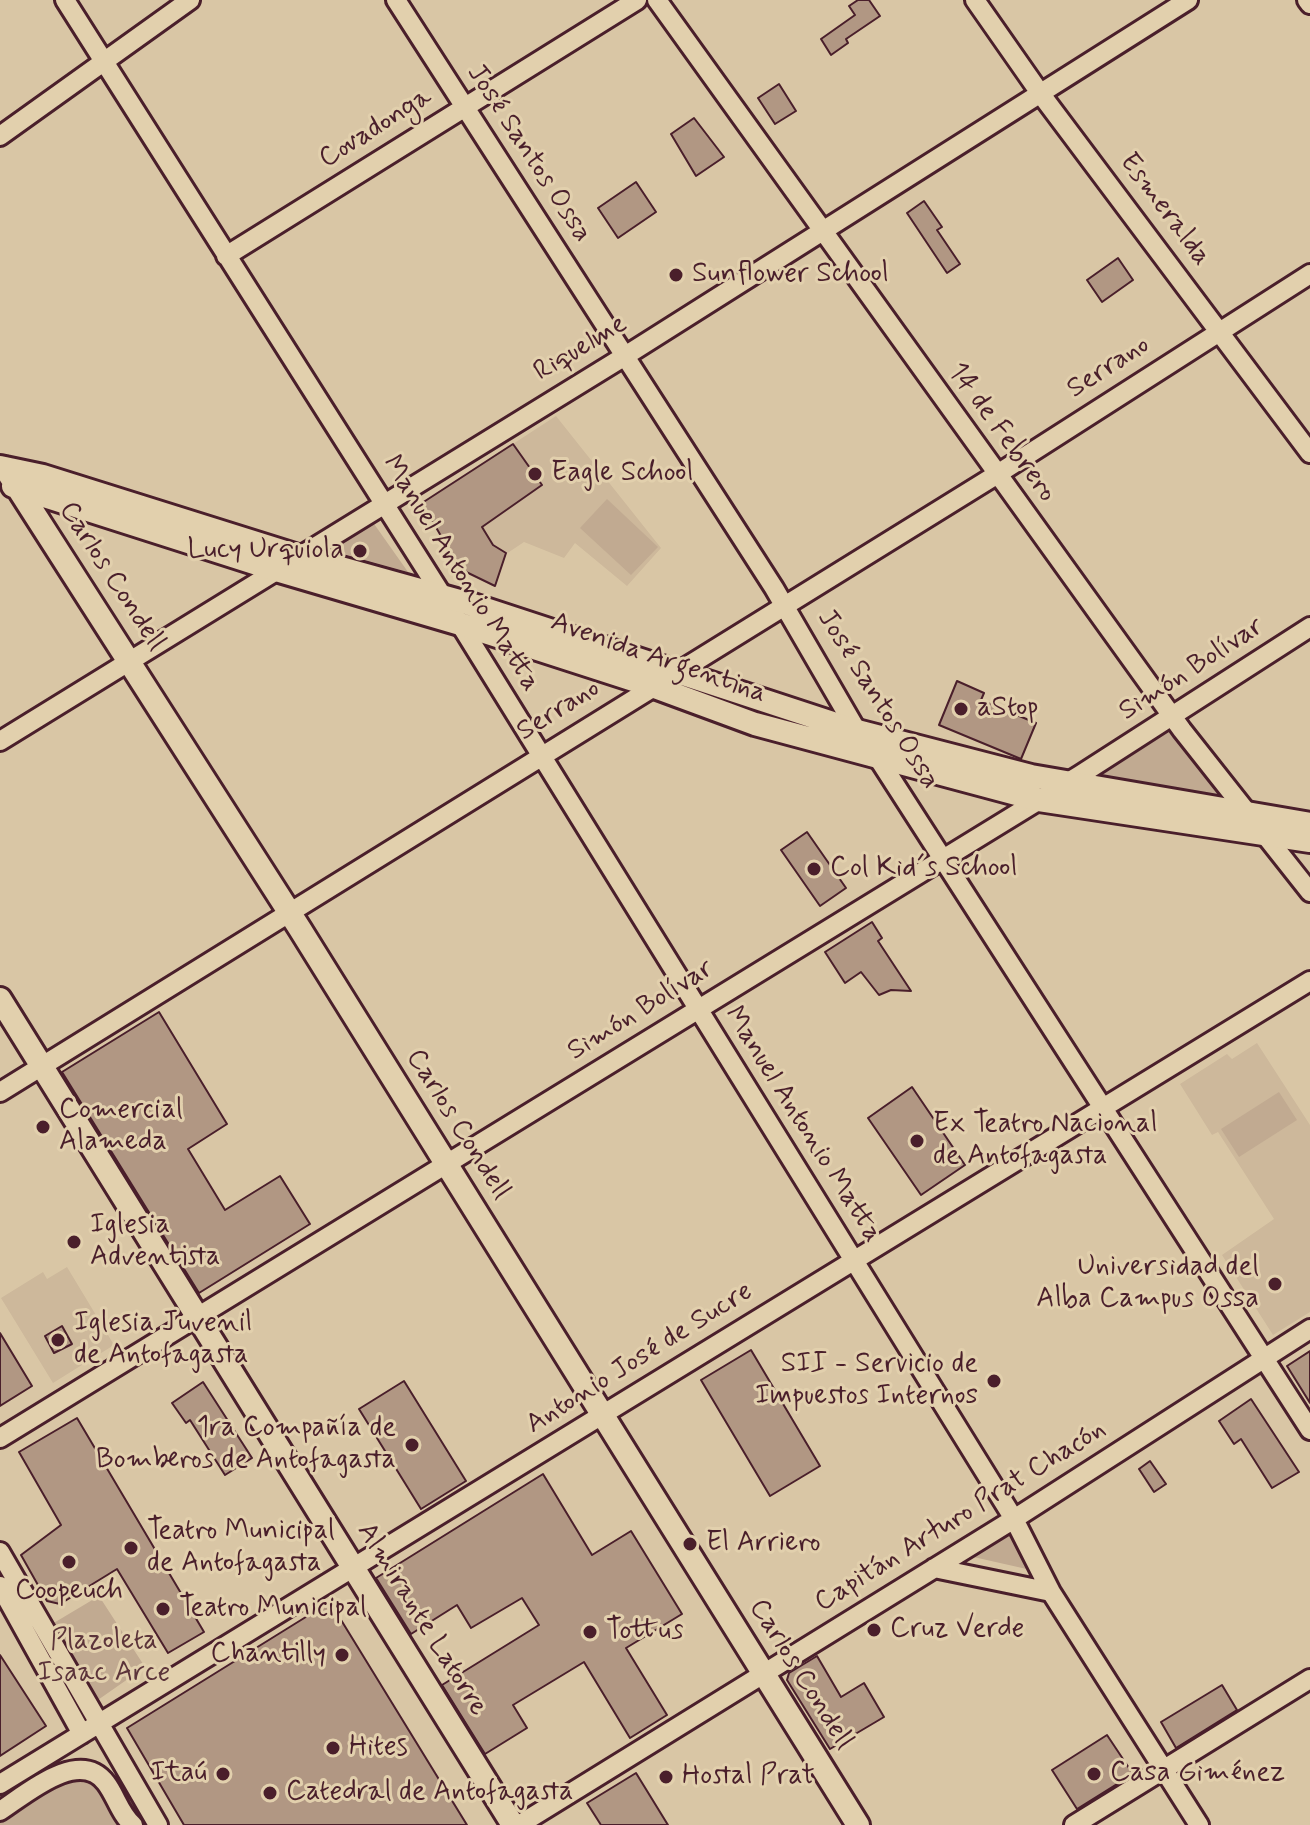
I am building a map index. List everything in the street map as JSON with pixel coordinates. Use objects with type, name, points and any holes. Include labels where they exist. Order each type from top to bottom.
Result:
[{"type":"main road","name":"Avenida Argentina","points":[[4,473],[43,476],[298,556],[442,595],[857,731],[1066,783],[1310,824]]},
{"type":"main road","name":"Avenida Argentina","points":[[4,473],[276,570],[460,624],[652,686],[755,724],[1039,800],[1310,841]]},
{"type":"main road","name":"Carlos Condell","points":[[4,473],[289,911],[858,1825]]},
{"type":"main road","name":"Almirante Latorre","points":[[0,999],[516,1825]]},
{"type":"street","name":"Manuel Antonio Matta","points":[[65,0],[442,595],[1014,1519],[1051,1592],[1199,1825]]},
{"type":"street","points":[[0,136],[190,0]]},
{"type":"street","name":"José Santos Ossa","points":[[396,0],[785,604],[857,731],[876,755],[1310,1430]]},
{"type":"street","name":"Covadonga","points":[[226,256],[637,0]]},
{"type":"street","name":"14 de Febrero","points":[[657,0],[1173,717],[1310,892]]},
{"type":"street","name":"Esmeralda","points":[[975,0],[1040,93],[1310,453]]},
{"type":"street","name":"Riquelme","points":[[0,741],[382,502],[625,356],[1188,0]]},
{"type":"street","name":"Serrano","points":[[0,1092],[996,475],[1310,274]]},
{"type":"street","name":"Simón Bolívar","points":[[0,1438],[1039,800],[1310,627]]},
{"type":"street","name":"Antonio José de Sucre","points":[[0,1784],[1310,981]]},
{"type":"street","name":"Capitán Arturo Prat Chacón","points":[[516,1825],[1014,1519],[1310,1329]]},
{"type":"street","points":[[0,1552],[90,1729]]},
{"type":"street","points":[[934,1568],[1051,1592]]},
{"type":"street","points":[[0,1586],[90,1729],[158,1825]]},
{"type":"street","points":[[1074,1825],[1310,1679]]},
{"type":"street","points":[[0,1811],[67,1771],[87,1771],[104,1780],[133,1825]]},
{"type":"shaded area","name":"Eagle School","points":[[556,416],[661,548],[627,586],[575,543],[564,558],[524,542],[506,554],[495,586],[460,569],[422,503]]},
{"type":"shaded area","points":[[1257,1043],[1310,1125],[1310,1312],[1273,1335],[1222,1255],[1274,1219],[1218,1132],[1212,1135],[1180,1084],[1227,1054],[1232,1059]]},
{"type":"shaded area","points":[[67,1267],[114,1345],[53,1383],[1,1298],[43,1272],[47,1279]]},
{"type":"green space","points":[[607,499],[658,547],[631,575],[580,528]]},
{"type":"green space","points":[[372,521],[408,572],[337,552],[338,545]]},
{"type":"green space","points":[[1173,717],[1246,814],[1080,775]]},
{"type":"green space","points":[[1279,1092],[1297,1120],[1239,1157],[1221,1129]]},
{"type":"green space","points":[[1007,1530],[1031,1570],[969,1556]]},
{"type":"green space","name":"Plazoleta Isaac Arce","points":[[99,1596],[145,1667],[95,1702],[52,1624]]},
{"type":"green space","points":[[87,1771],[130,1825],[0,1825],[0,1811]]},
{"type":"building","points":[[858,0],[869,0],[880,16],[846,39],[848,43],[831,55],[821,39],[855,15],[849,6]]},
{"type":"building","points":[[779,84],[796,111],[775,124],[758,98]]},
{"type":"building","points":[[694,118],[724,157],[696,176],[671,134]]},
{"type":"building","points":[[636,182],[656,212],[618,238],[598,208]]},
{"type":"building","points":[[924,201],[942,227],[937,230],[960,264],[947,273],[907,213]]},
{"type":"building","points":[[1118,258],[1133,280],[1102,302],[1087,280]]},
{"type":"building","points":[[513,444],[542,485],[482,527],[493,545],[506,553],[495,586],[460,569],[422,503]]},
{"type":"building","points":[[957,681],[984,693],[981,700],[1036,723],[1021,759],[939,725]]},
{"type":"building","name":"Col Kid´s School","points":[[807,832],[846,888],[820,906],[781,850]]},
{"type":"building","points":[[872,922],[882,938],[878,941],[911,991],[891,990],[879,995],[861,972],[845,983],[825,952]]},
{"type":"building","points":[[159,1012],[227,1124],[188,1149],[225,1210],[280,1176],[310,1224],[199,1293],[62,1072]]},
{"type":"building","name":"Ex Teatro Nacional de Antofagasta","points":[[912,1087],[965,1165],[921,1195],[868,1118]]},
{"type":"building","name":"Iglesia Juvenil de Antofagasta","points":[[62,1326],[72,1344],[54,1353],[45,1336]]},
{"type":"building","points":[[0,1333],[32,1386],[0,1406]]},
{"type":"building","points":[[751,1350],[820,1466],[770,1496],[701,1380]]},
{"type":"building","points":[[1310,1351],[1310,1403],[1287,1366]]},
{"type":"building","name":"1ra Compañía de Bomberos de Antofagasta","points":[[404,1381],[466,1481],[421,1509],[359,1409]]},
{"type":"building","points":[[203,1382],[252,1458],[225,1475],[190,1420],[186,1423],[172,1403]]},
{"type":"building","points":[[1251,1399],[1299,1472],[1272,1488],[1241,1439],[1234,1444],[1219,1421]]},
{"type":"building","name":"Teatro Municipal de Antofagasta","points":[[77,1418],[204,1632],[168,1653],[117,1569],[60,1604],[47,1601],[21,1555],[61,1525],[19,1452]]},
{"type":"building","points":[[1150,1461],[1166,1484],[1154,1492],[1139,1469]]},
{"type":"building","points":[[543,1474],[592,1555],[631,1531],[682,1614],[626,1648],[667,1715],[630,1738],[584,1662],[513,1705],[527,1728],[485,1754],[442,1685],[539,1625],[522,1598],[471,1628],[457,1605],[411,1634],[376,1578]]},
{"type":"building","points":[[330,1602],[467,1825],[184,1825],[127,1728]]},
{"type":"building","points":[[0,1655],[46,1726],[0,1756]]},
{"type":"building","points":[[817,1656],[841,1697],[864,1683],[884,1717],[830,1749],[787,1680],[789,1673]]},
{"type":"building","points":[[1222,1685],[1237,1710],[1176,1748],[1161,1722]]},
{"type":"building","name":"Casa Giménez","points":[[1107,1735],[1133,1774],[1077,1809],[1052,1770]]},
{"type":"building","points":[[636,1773],[668,1825],[601,1825],[587,1803]]},
{"type":"place","name":"Sunflower School","points":[[676,275]]},
{"type":"place","name":"Eagle School","points":[[535,474]]},
{"type":"place","name":"Lucy Urquiola","points":[[360,551]]},
{"type":"place","name":"aStop","points":[[961,709]]},
{"type":"place","name":"Col Kid´s School","points":[[814,869]]},
{"type":"place","name":"Comercial Alameda","points":[[43,1127]]},
{"type":"place","name":"Ex Teatro Nacional de Antofagasta","points":[[917,1141]]},
{"type":"place","name":"Iglesia Adventista","points":[[74,1242]]},
{"type":"place","name":"Universidad del Alba Campus Ossa","points":[[1275,1284]]},
{"type":"place","name":"Iglesia Juvenil de Antofagasta","points":[[58,1340]]},
{"type":"place","name":"SII - Servicio de Impuestos Internos","points":[[994,1381]]},
{"type":"place","name":"1ra Compañía de Bomberos de Antofagasta","points":[[412,1445]]},
{"type":"place","name":"El Arriero","points":[[690,1544]]},
{"type":"place","name":"Teatro Municipal de Antofagasta","points":[[131,1548]]},
{"type":"place","name":"Coopeuch","points":[[69,1562]]},
{"type":"place","name":"Teatro Municipal","points":[[163,1609]]},
{"type":"place","name":"Cruz Verde","points":[[874,1630]]},
{"type":"place","name":"Tottus","points":[[590,1632]]},
{"type":"place","name":"Chantilly","points":[[342,1655]]},
{"type":"place","name":"Hites","points":[[333,1748]]},
{"type":"place","name":"Itaú","points":[[223,1774]]},
{"type":"place","name":"Casa Giménez","points":[[1094,1774]]},
{"type":"place","name":"Hostal Prat","points":[[666,1777]]},
{"type":"place","name":"Catedral de Antofagasta","points":[[270,1793]]}]
